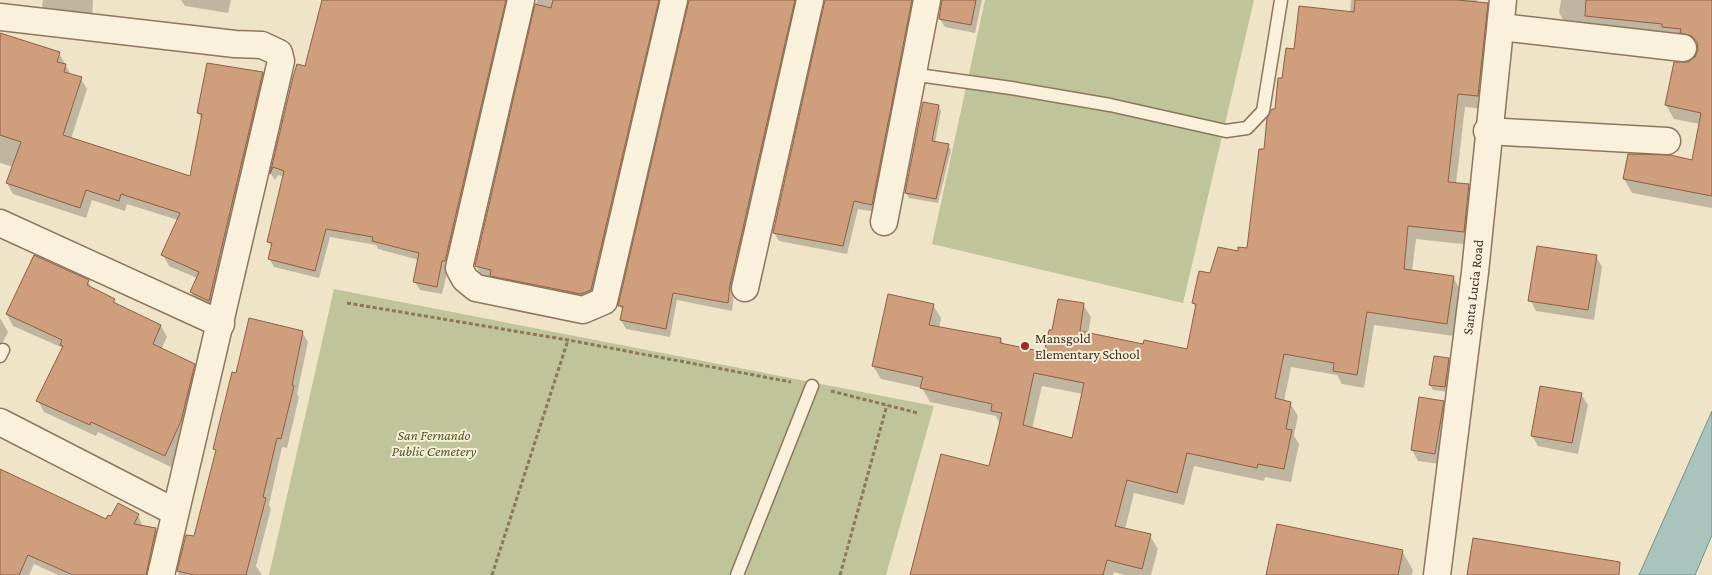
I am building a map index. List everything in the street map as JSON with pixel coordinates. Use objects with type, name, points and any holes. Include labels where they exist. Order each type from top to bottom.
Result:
[{"type":"street","points":[[522,0],[460,268],[465,279],[476,288],[583,310],[604,301],[674,0]]},
{"type":"street","points":[[745,288],[810,0]]},
{"type":"street","points":[[884,222],[927,0]]},
{"type":"street","name":"Santa Lucia Road","points":[[1437,575],[1475,272],[1488,131],[1501,27],[1502,0]]},
{"type":"street","points":[[0,17],[235,44],[262,44],[279,53],[280,69],[161,575]]},
{"type":"street","points":[[1501,27],[1683,48]]},
{"type":"street","points":[[1488,131],[1667,141]]},
{"type":"street","points":[[0,223],[221,324]]},
{"type":"street","points":[[0,422],[175,512]]},
{"type":"lane","points":[[912,74],[1101,103],[1226,131],[1247,128],[1263,111],[1281,0]]},
{"type":"lane","points":[[737,575],[812,386]]},
{"type":"path","points":[[347,303],[568,340],[812,386],[918,412]]},
{"type":"path","points":[[492,575],[568,340]]},
{"type":"path","points":[[840,575],[888,405]]},
{"type":"green space","points":[[985,0],[1254,0],[1183,303],[932,244]]},
{"type":"green space","name":"San Fernando Public Cemetery","points":[[334,289],[934,406],[886,575],[269,575]]},
{"type":"water","points":[[1712,411],[1712,535],[1695,575],[1639,575]]},
{"type":"building","points":[[322,0],[506,0],[445,261],[442,261],[437,287],[413,282],[419,253],[372,241],[373,237],[326,229],[315,271],[268,259],[272,243],[267,242],[284,171],[273,167],[270,174],[293,77],[297,64],[305,66]]},
{"type":"building","points":[[553,0],[659,0],[591,290],[581,294],[490,276],[491,270],[475,266],[535,4],[551,8]]},
{"type":"building","points":[[689,0],[795,0],[730,285],[728,303],[673,293],[666,329],[620,320],[623,306],[618,306]]},
{"type":"building","points":[[825,0],[912,0],[872,205],[854,201],[843,246],[773,233]]},
{"type":"building","points":[[942,0],[976,0],[971,25],[939,19]]},
{"type":"building","points":[[1355,0],[1457,0],[1488,3],[1478,96],[1458,94],[1448,182],[1469,184],[1464,232],[1408,226],[1404,269],[1454,276],[1447,324],[1367,312],[1357,375],[1333,371],[1334,363],[1284,354],[1275,398],[1291,402],[1286,429],[1292,430],[1284,469],[1258,464],[1257,468],[1187,453],[1177,493],[1127,480],[1115,526],[1151,534],[1142,569],[1107,560],[1103,575],[910,575],[941,454],[989,466],[1002,413],[991,411],[992,404],[920,388],[923,377],[872,366],[888,294],[934,304],[929,325],[1001,338],[1000,343],[1044,352],[1049,330],[1052,330],[1058,299],[1084,303],[1080,331],[1143,344],[1144,340],[1187,349],[1196,304],[1192,303],[1199,271],[1210,273],[1218,247],[1238,251],[1238,247],[1247,248],[1259,149],[1264,149],[1267,118],[1272,109],[1275,109],[1278,78],[1282,78],[1286,48],[1294,49],[1299,6],[1354,12]],"holes":[[[1034,373],[1084,383],[1072,438],[1023,425]]]},
{"type":"building","points":[[1586,0],[1712,0],[1712,196],[1623,179],[1628,154],[1670,155],[1692,160],[1701,113],[1665,105],[1674,62],[1688,62],[1695,57],[1698,50],[1697,42],[1692,36],[1680,33],[1681,29],[1662,27],[1662,24],[1585,16]]},
{"type":"building","points":[[0,33],[60,52],[57,62],[66,64],[64,72],[82,77],[63,135],[190,176],[202,114],[197,113],[207,63],[263,72],[209,301],[190,292],[199,272],[161,255],[180,213],[121,194],[119,201],[86,190],[80,208],[6,183],[21,142],[0,135]]},
{"type":"building","points":[[923,102],[939,105],[932,141],[949,144],[936,199],[905,193]]},
{"type":"building","points":[[1537,246],[1597,255],[1588,310],[1528,301]]},
{"type":"building","points":[[34,255],[89,280],[87,285],[115,299],[113,302],[161,325],[153,344],[195,364],[181,421],[165,456],[91,422],[90,425],[36,401],[63,346],[60,345],[62,340],[6,314]]},
{"type":"building","points":[[249,318],[303,331],[292,385],[294,386],[281,439],[277,438],[263,497],[266,498],[246,575],[194,575],[177,571],[186,535],[194,536],[216,450],[213,449],[232,372],[236,373]]},
{"type":"building","points":[[1434,356],[1449,358],[1445,387],[1429,385]]},
{"type":"building","points":[[1540,386],[1582,393],[1572,443],[1531,436]]},
{"type":"building","points":[[1419,397],[1444,401],[1435,454],[1411,450]]},
{"type":"building","points":[[0,469],[106,519],[108,515],[111,516],[118,503],[139,514],[134,524],[156,528],[146,575],[73,575],[28,555],[19,575],[0,575]]},
{"type":"building","points":[[1277,524],[1403,550],[1398,575],[1266,575]]},
{"type":"building","points":[[1473,538],[1620,562],[1619,575],[1467,575]]},
{"type":"place","name":"Mansgold Elementary School","points":[[1025,346]]}]
